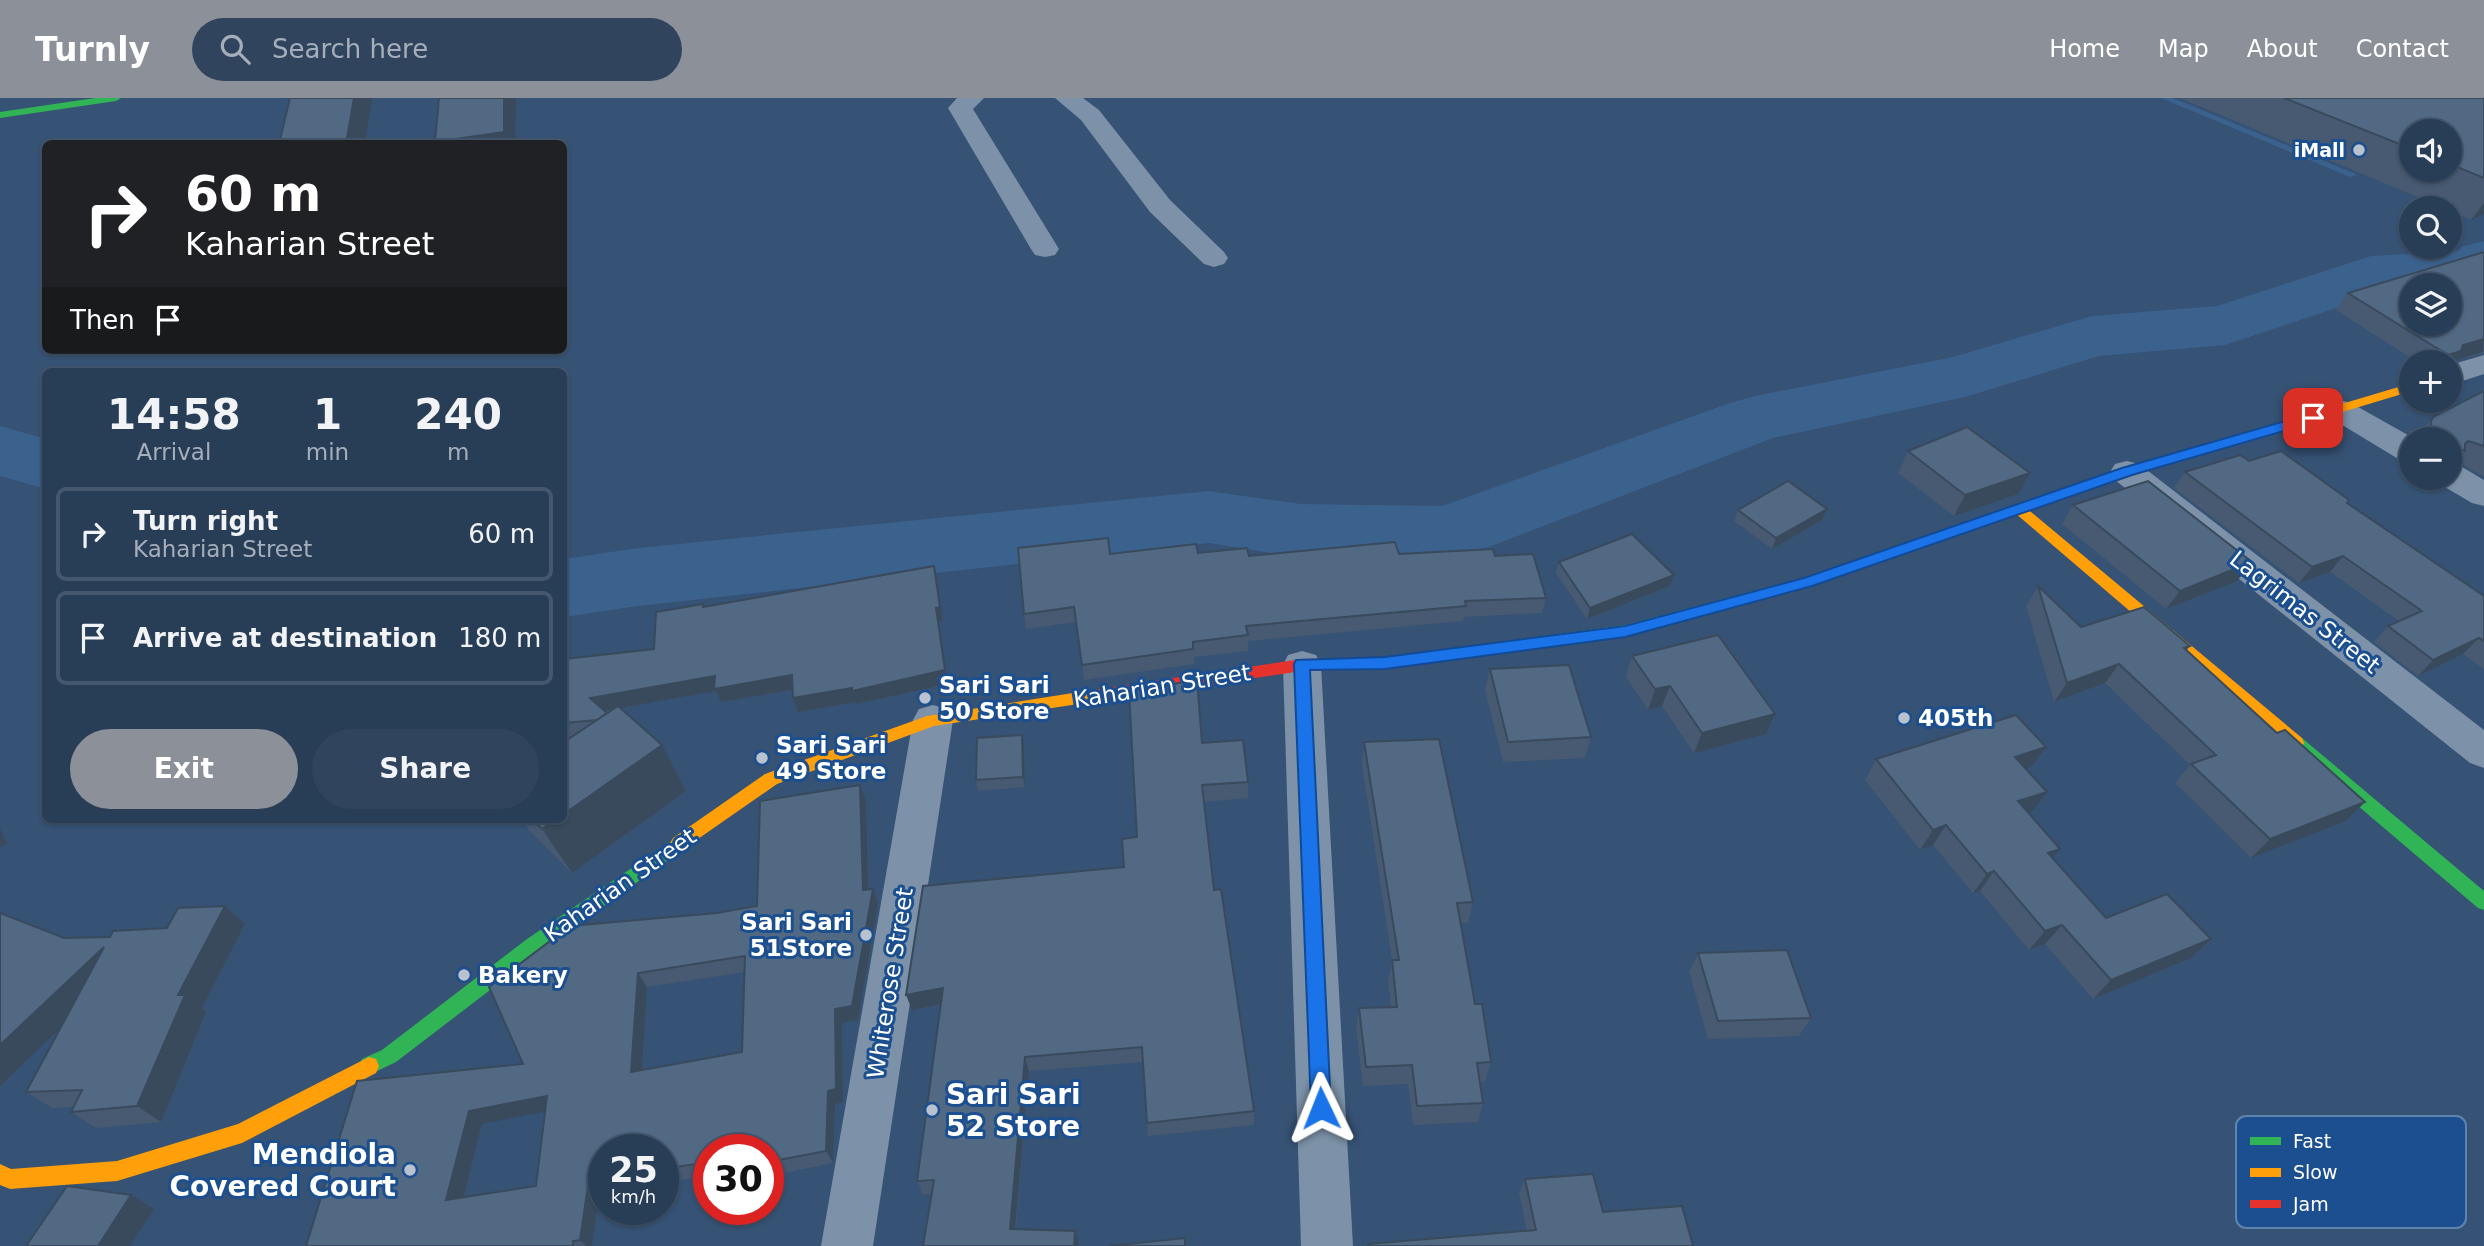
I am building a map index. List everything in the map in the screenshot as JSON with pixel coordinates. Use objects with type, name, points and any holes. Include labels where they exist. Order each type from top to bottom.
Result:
[{"type":"street","points":[[0,115],[116,98]]},
{"type":"street","points":[[972,98],[960,108],[1045,249]]},
{"type":"street","points":[[1067,98],[1090,114],[1160,206],[1214,258]]},
{"type":"street","points":[[2462,371],[2484,364]]},
{"type":"street","name":"Kaharian Street","points":[[3,1183],[117,1171],[242,1133],[388,1056],[534,944],[771,779],[933,720],[1302,664],[1385,663],[1625,631],[1807,582],[2127,472],[2399,391]]},
{"type":"street","points":[[2340,410],[2399,445]]},
{"type":"street","name":"Lagrimas Street","points":[[2127,472],[2484,752]]},
{"type":"street","points":[[2462,482],[2484,495]]},
{"type":"street","points":[[2020,510],[2484,902]]},
{"type":"street","points":[[1302,664],[1327,1246]]},
{"type":"street","name":"Whiterose Street","points":[[847,1246],[933,720]]},
{"type":"building","points":[[290,98],[354,98],[347,140],[280,140]]},
{"type":"building","points":[[439,98],[504,98],[504,132],[435,140]]},
{"type":"building","points":[[2284,98],[2484,98],[2484,178],[2462,169],[2462,119],[2399,119],[2399,144]]},
{"type":"building","points":[[2484,252],[2484,339],[2463,345],[2461,350],[2440,350],[2417,336],[2462,336],[2462,273],[2414,273]]},
{"type":"building","points":[[2399,278],[2399,325],[2348,293]]},
{"type":"building","points":[[2484,391],[2484,446],[2468,441],[2465,451],[2462,449],[2462,427],[2431,427],[2433,417],[2441,413],[2462,413],[2462,402]]},
{"type":"building","points":[[1967,427],[2030,473],[1965,495],[1908,451]]},
{"type":"building","points":[[2281,451],[2349,500],[2347,503],[2484,596],[2484,641],[2479,638],[2433,660],[2388,626],[2422,611],[2343,556],[2312,567],[2185,472],[2240,455],[2249,461]]},
{"type":"building","points":[[1788,481],[1827,509],[1776,538],[1738,510]]},
{"type":"building","points":[[2148,481],[2252,562],[2180,591],[2073,505]]},
{"type":"building","points":[[1632,534],[1674,575],[1590,608],[1559,562]]},
{"type":"building","points":[[1108,538],[1110,554],[1196,544],[1198,553],[1247,548],[1249,556],[1395,542],[1399,554],[1493,549],[1495,556],[1533,554],[1546,598],[1465,601],[1466,606],[1246,626],[1248,635],[1193,642],[1193,649],[1082,665],[1074,607],[1024,614],[1018,548]]},
{"type":"building","points":[[934,566],[940,607],[936,608],[945,670],[852,691],[852,688],[793,698],[792,675],[714,689],[715,676],[590,698],[607,713],[597,720],[567,723],[567,659],[654,649],[656,612],[703,604],[703,607]]},
{"type":"building","points":[[2038,586],[2081,627],[2144,607],[2190,646],[2184,648],[2277,733],[2285,730],[2365,802],[2270,839],[2191,764],[2216,755],[2119,664],[2067,683]]},
{"type":"building","points":[[1718,635],[1775,714],[1702,733],[1670,686],[1655,689],[1632,656]]},
{"type":"building","points":[[1569,665],[1591,737],[1508,742],[1490,669]]},
{"type":"building","points":[[1197,680],[1202,743],[1243,740],[1248,782],[1202,785],[1214,890],[1221,889],[1254,1111],[1147,1123],[1142,1047],[1025,1057],[1010,1229],[1075,1231],[1074,1246],[923,1246],[934,1180],[917,1181],[943,988],[906,995],[923,886],[1124,867],[1122,839],[1137,837],[1129,691]]},
{"type":"building","points":[[618,706],[662,745],[567,812],[567,740]]},
{"type":"building","points":[[2016,715],[2046,747],[2015,757],[2047,792],[2018,801],[2060,849],[2048,853],[2106,918],[2167,894],[2211,939],[2111,980],[2062,925],[2045,931],[1994,871],[1987,874],[1946,825],[1933,830],[1876,759]]},
{"type":"building","points":[[1022,735],[1023,777],[976,780],[977,738]]},
{"type":"building","points":[[1439,739],[1473,902],[1457,903],[1475,1004],[1482,1004],[1491,1062],[1477,1063],[1483,1103],[1417,1106],[1412,1065],[1366,1067],[1359,1008],[1397,1007],[1392,960],[1399,960],[1364,742]]},
{"type":"building","points":[[860,785],[863,890],[873,889],[852,1006],[835,1009],[836,1089],[828,1091],[826,1151],[784,1159],[784,1134],[693,1134],[693,1164],[679,1167],[679,1134],[588,1134],[588,1186],[580,1240],[573,1241],[573,1246],[306,1246],[357,1081],[523,1064],[489,987],[570,926],[717,913],[757,906],[760,801]],"holes":[[[745,956],[742,1052],[631,1072],[638,973]],[[547,1096],[536,1186],[446,1200],[469,1111]]]},
{"type":"building","points":[[536,823],[550,823],[542,829]]},
{"type":"building","points":[[225,906],[178,995],[185,995],[137,1106],[71,1112],[82,1090],[26,1092],[104,947],[0,1045],[0,913],[64,938],[110,937],[113,931],[167,928],[178,908]]},
{"type":"building","points":[[1787,950],[1811,1018],[1718,1021],[1698,953]]},
{"type":"building","points":[[1593,1174],[1603,1212],[1682,1206],[1693,1246],[1368,1246],[1536,1230],[1525,1179]]},
{"type":"building","points":[[67,1186],[131,1195],[98,1246],[26,1246]]},
{"type":"building","points":[[1185,1238],[1185,1246],[1109,1246]]},
{"type":"waterway","points":[[2165,98],[2353,175]]},
{"type":"waterway","points":[[567,588],[638,577],[1209,517],[1301,531],[1448,533],[1755,419],[1965,376],[2092,336],[2225,325],[2371,275],[2478,269],[2484,260]]},
{"type":"waterway","points":[[0,450],[42,464]]},
{"type":"traffic: fast","points":[[0,115],[116,98]]},
{"type":"traffic: fast","points":[[1452,654],[1625,631],[1807,582]]},
{"type":"traffic: fast","points":[[2296,743],[2484,902]]},
{"type":"traffic: fast","points":[[369,1066],[389,1056],[534,945],[679,843]]},
{"type":"traffic: slow","points":[[2135,470],[2399,391]]},
{"type":"traffic: slow","points":[[2020,510],[2296,743]]},
{"type":"traffic: slow","points":[[679,843],[771,779],[933,720],[1098,695]]},
{"type":"traffic: slow","points":[[0,1174],[10,1179],[117,1171],[242,1133],[369,1066]]},
{"type":"traffic: jam","points":[[1807,582],[2135,470]]},
{"type":"traffic: jam","points":[[1098,695],[1302,665],[1385,663],[1452,654]]},
{"type":"place","name":"iMall","points":[[2359,150]]},
{"type":"place","name":"Sari Sari 50 Store","points":[[925,698]]},
{"type":"place","name":"405th","points":[[1904,718]]},
{"type":"place","name":"Sari Sari 49 Store","points":[[762,758]]},
{"type":"place","name":"Sari Sari 51Store","points":[[866,935]]},
{"type":"place","name":"Bakery","points":[[464,975]]},
{"type":"place","name":"Sari Sari 52 Store","points":[[932,1110]]},
{"type":"place","name":"Mendiola Covered Court","points":[[410,1170]]},
{"type":"route","points":[[1321,1108],[1302,664],[1385,663],[1625,631],[1807,582],[2127,472],[2313,418]]}]
